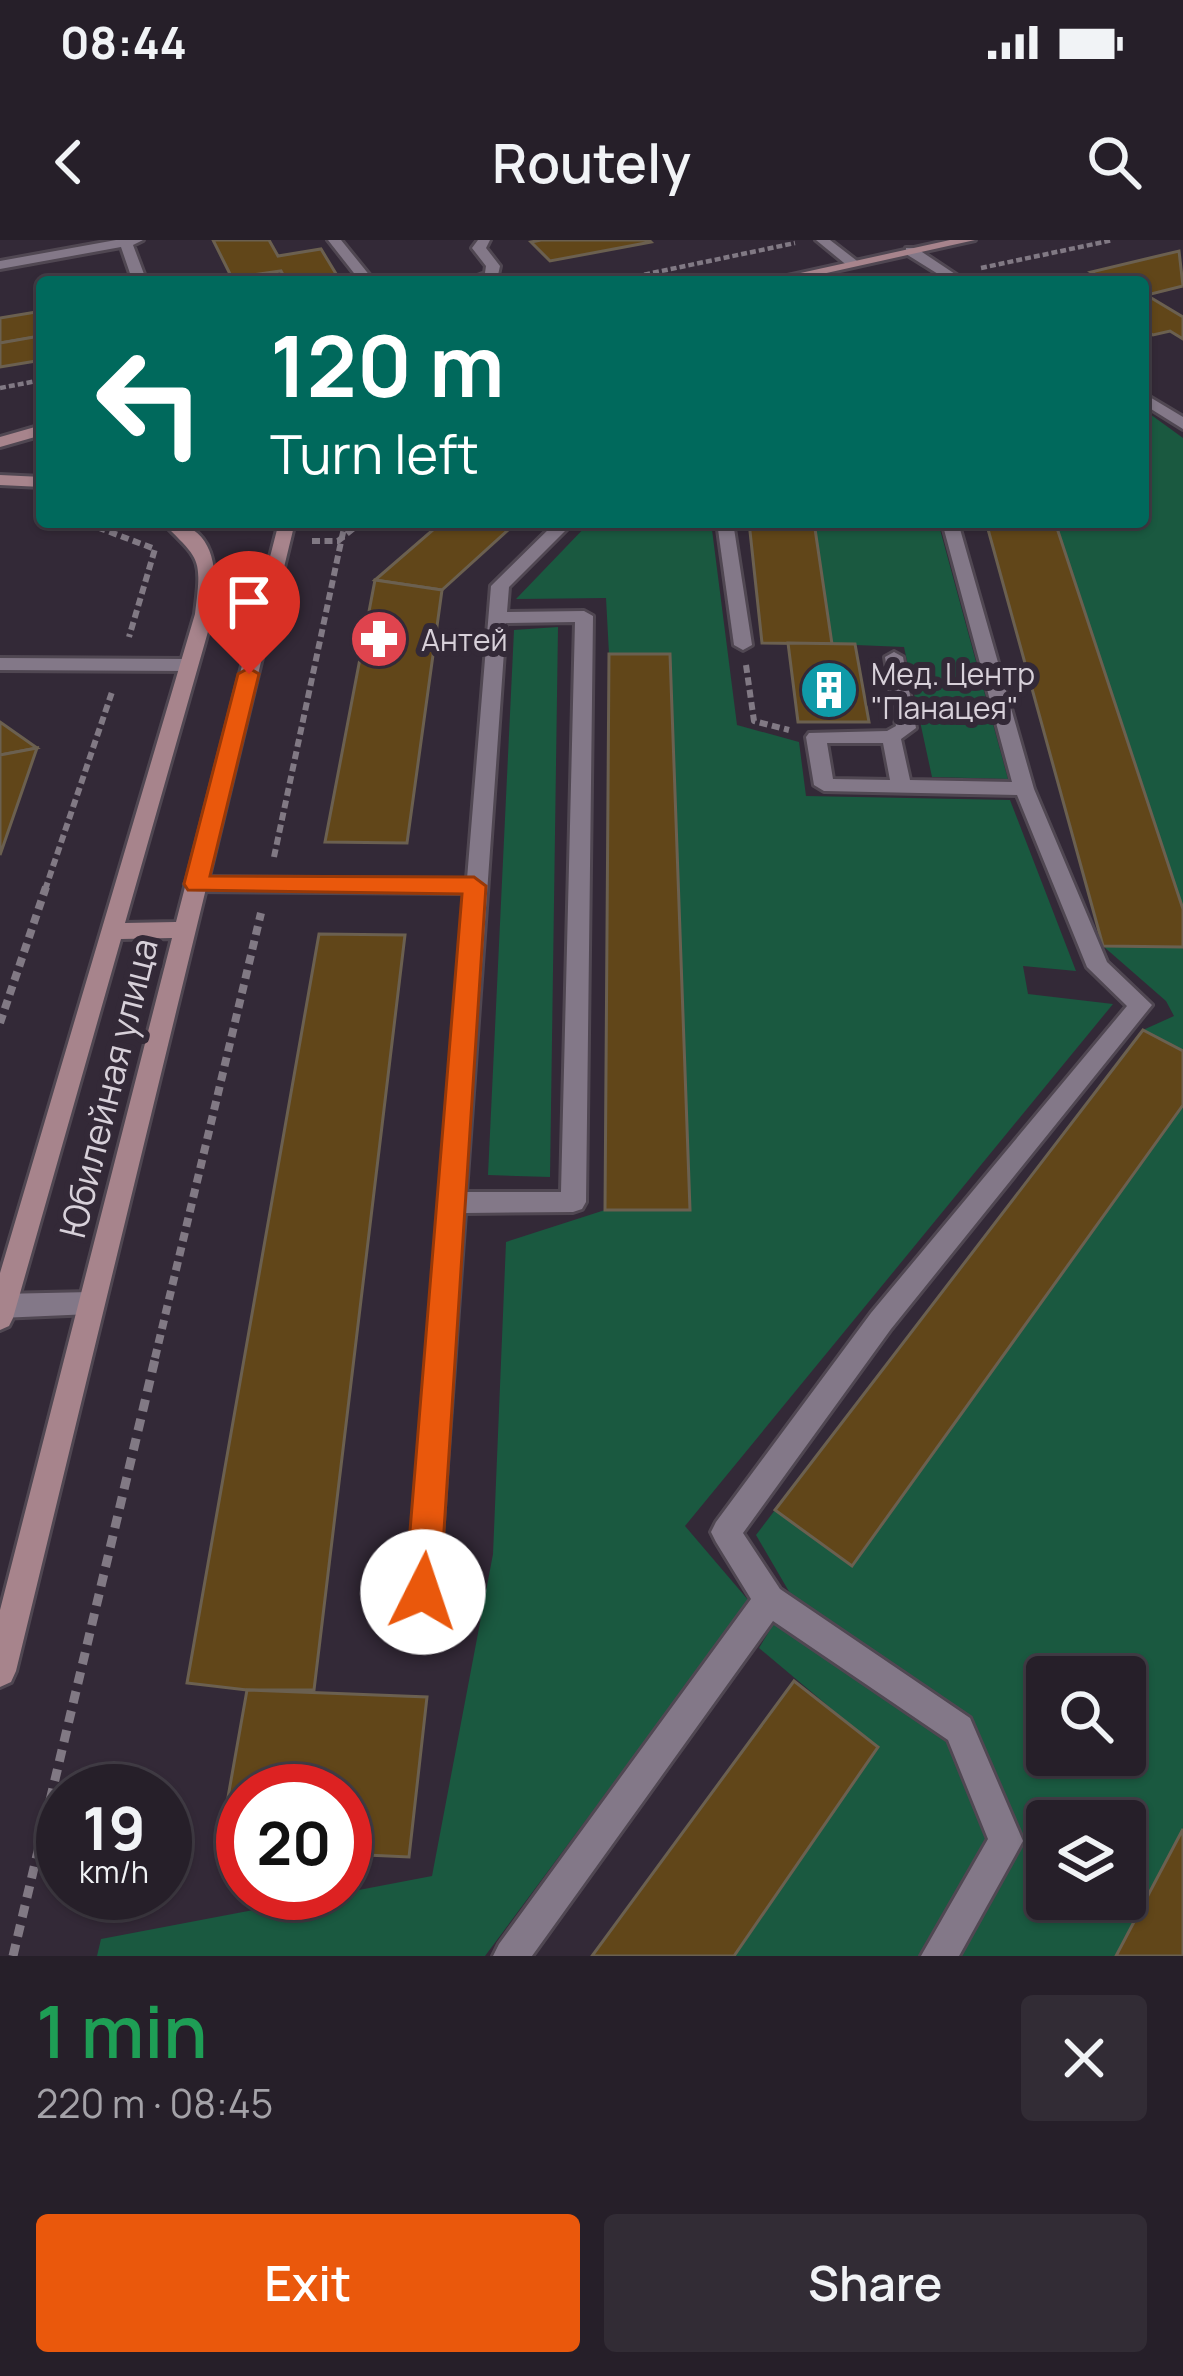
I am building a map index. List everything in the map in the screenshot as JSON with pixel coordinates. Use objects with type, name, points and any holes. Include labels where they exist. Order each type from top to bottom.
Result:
[{"type":"street","points":[[796,276],[969,240]]},
{"type":"street","points":[[0,442],[36,432]]},
{"type":"street","points":[[0,480],[36,482]]},
{"type":"street","name":"Юбилейная улица","points":[[1,1310],[204,614],[210,562],[201,545],[178,528]]},
{"type":"street","name":"Юбилейная улица","points":[[0,1671],[285,528]]},
{"type":"street","points":[[112,932],[185,930]]},
{"type":"lane","points":[[334,240],[363,276]]},
{"type":"lane","points":[[484,240],[478,248],[494,266],[488,276]]},
{"type":"lane","points":[[822,240],[854,264]]},
{"type":"lane","points":[[0,265],[131,241],[139,276]]},
{"type":"lane","points":[[911,251],[951,276]]},
{"type":"lane","points":[[1149,403],[1183,424]]},
{"type":"lane","points":[[423,1592],[500,586],[560,528]]},
{"type":"lane","points":[[726,528],[743,645]]},
{"type":"lane","points":[[939,1956],[1006,1840],[959,1730],[769,1600],[726,1532],[881,1321],[1141,1005],[1097,967],[1024,789],[952,528]]},
{"type":"lane","points":[[453,1203],[573,1202],[584,616],[498,618]]},
{"type":"lane","points":[[894,657],[905,728],[891,737],[816,737],[824,785],[1024,789]]},
{"type":"lane","points":[[0,664],[189,665]]},
{"type":"lane","points":[[891,737],[902,787]]},
{"type":"lane","points":[[196,884],[474,886]]},
{"type":"lane","points":[[1,1310],[92,1303]]},
{"type":"lane","points":[[511,1956],[769,1600]]},
{"type":"path","points":[[638,276],[811,240]]},
{"type":"path","points":[[962,276],[1113,240]]},
{"type":"path","points":[[0,388],[36,381]]},
{"type":"path","points":[[0,1023],[121,665],[154,550],[100,528]]},
{"type":"path","points":[[13,1956],[268,885],[343,528]]},
{"type":"path","points":[[743,645],[754,721],[816,737]]},
{"type":"green space","points":[[1149,413],[1183,438],[1183,909],[1057,528],[1149,528]]},
{"type":"green space","points":[[584,528],[712,528],[737,725],[799,742],[806,796],[1010,800],[1076,971],[1023,966],[1028,994],[1113,1004],[685,1526],[749,1601],[485,1956],[97,1956],[101,1939],[216,1917],[372,1920],[372,1887],[432,1876],[493,1554],[506,1242],[605,1210],[690,1209],[670,655],[609,654],[606,598],[516,599]]},
{"type":"green space","points":[[815,528],[940,528],[1008,779],[932,777],[904,647],[832,644]]},
{"type":"green space","points":[[558,627],[550,1177],[488,1175],[514,630]]},
{"type":"green space","points":[[1103,946],[1183,947],[1183,1051],[1143,1030],[1174,1016],[1166,1001]]},
{"type":"green space","points":[[1183,1105],[1183,1829],[1146,1899],[1146,1800],[1026,1800],[1026,1920],[1135,1920],[1116,1956],[734,1956],[877,1747],[759,1648],[791,1595],[756,1535],[775,1510],[853,1566]]},
{"type":"building","points":[[213,240],[269,240],[278,256],[321,249],[337,276],[284,276],[281,271],[231,276]]},
{"type":"building","points":[[531,242],[651,242],[550,261]]},
{"type":"building","points":[[1179,251],[1183,286],[1149,294],[1149,276],[1091,272]]},
{"type":"building","points":[[1149,297],[1183,317],[1183,339],[1170,331],[1149,333]]},
{"type":"building","points":[[36,312],[36,337],[0,343],[0,318]]},
{"type":"building","points":[[34,337],[36,361],[0,367],[0,343]]},
{"type":"building","points":[[435,528],[510,528],[442,590],[375,580]]},
{"type":"building","points":[[750,528],[815,528],[832,644],[762,643]]},
{"type":"building","points":[[988,528],[1057,528],[1183,909],[1183,947],[1103,946]]},
{"type":"building","points":[[375,580],[442,590],[407,843],[325,842]]},
{"type":"building","name":"Мед. Центр \"Панацея\"","points":[[788,643],[855,644],[869,722],[798,722]]},
{"type":"building","points":[[609,654],[670,654],[690,1210],[605,1210]]},
{"type":"building","points":[[0,722],[37,748],[0,755]]},
{"type":"building","points":[[37,748],[0,855],[0,755]]},
{"type":"building","points":[[319,934],[405,935],[314,1690],[247,1690],[187,1683]]},
{"type":"building","points":[[1143,1030],[1183,1051],[1183,1105],[852,1566],[775,1510]]},
{"type":"building","points":[[794,1681],[878,1747],[734,1956],[592,1956]]},
{"type":"building","points":[[247,1690],[427,1697],[409,1857],[372,1855],[372,1764],[234,1764]]},
{"type":"building","points":[[1183,1829],[1183,1956],[1116,1956],[1135,1920],[1146,1920],[1146,1899]]},
{"type":"place","name":"Антей","points":[[379,639]]},
{"type":"place","name":"Мед. Центр \"Панацея\"","points":[[829,690]]},
{"type":"route","points":[[249,674],[196,884],[474,886],[423,1592]]}]
